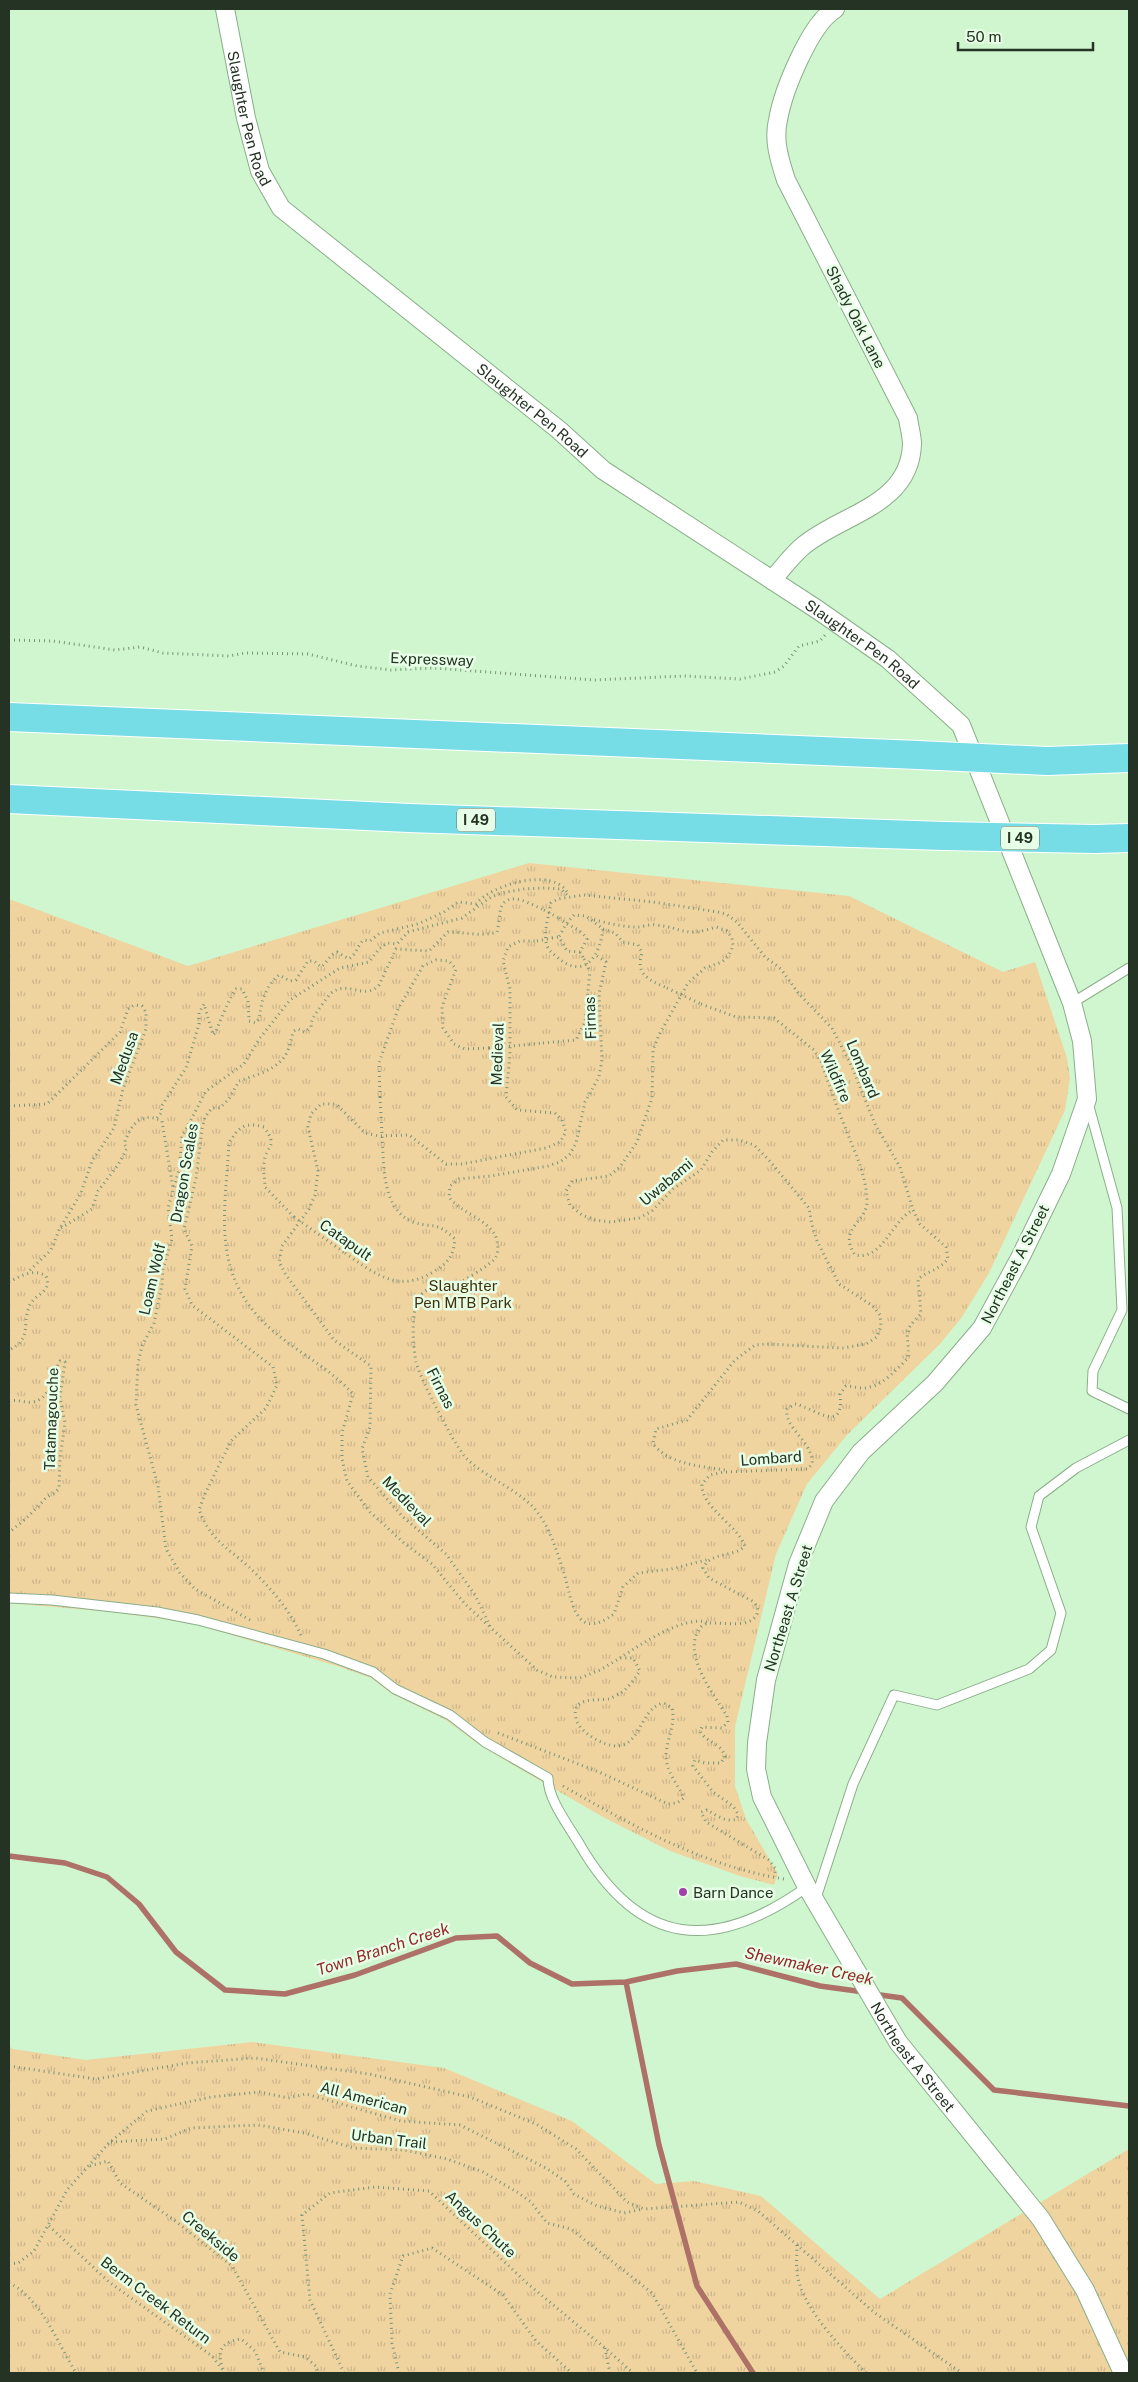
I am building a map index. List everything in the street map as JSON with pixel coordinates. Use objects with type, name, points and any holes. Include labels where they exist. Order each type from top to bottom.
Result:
[{"type":"highway","points":[[9,716],[1047,761],[1129,758]]},
{"type":"highway","name":"I 49","points":[[9,799],[409,818],[944,836],[1129,838]]},
{"type":"street","name":"Slaughter Pen Road","points":[[225,9],[246,118],[260,171],[280,208],[559,430],[603,470],[772,580],[888,659],[961,725]]},
{"type":"street","name":"Shady Oak Lane","points":[[772,580],[803,546],[864,512],[895,488],[908,468],[912,444],[908,418],[786,180],[777,150],[777,120],[802,52],[826,14],[835,9]]},
{"type":"street","name":"Northeast A Street","points":[[961,725],[1072,1003],[1082,1041],[1087,1099],[1061,1174],[1021,1256],[982,1328],[935,1382],[861,1452],[824,1501],[798,1564],[766,1680],[756,1743],[756,1769],[762,1798],[809,1890],[898,2042],[1041,2219],[1085,2290],[1123,2373]]},
{"type":"lane","points":[[1072,1003],[1129,968]]},
{"type":"lane","points":[[1087,1099],[1117,1208],[1122,1310],[1093,1371],[1092,1391],[1129,1409]]},
{"type":"lane","points":[[9,1598],[52,1600],[157,1612],[198,1620],[309,1650],[372,1672],[395,1689],[450,1716],[485,1742],[548,1778],[552,1797],[599,1876],[623,1902],[657,1923],[696,1931],[723,1927],[772,1909],[809,1890],[853,1784],[894,1695],[937,1705],[1029,1669],[1051,1650],[1061,1613],[1031,1527],[1039,1496],[1076,1468],[1129,1440]]},
{"type":"path","name":"Expressway","points":[[9,640],[53,641],[115,650],[140,646],[163,653],[230,656],[245,653],[308,654],[357,666],[391,670],[434,668],[594,680],[684,676],[740,680],[775,672],[784,666],[799,646],[820,641],[835,622]]},
{"type":"path","points":[[158,1118],[162,1112],[162,1107],[186,1068],[199,1024],[199,1014],[204,1004],[213,1035],[226,1012],[233,992],[236,989],[242,989],[248,1001],[249,1021],[256,1023],[260,1018],[264,997],[274,980],[279,975],[290,981],[296,980],[308,961],[314,961],[322,967],[327,963],[332,954],[337,952],[349,959],[364,940],[370,941],[380,933],[418,924],[444,912],[458,902],[476,904],[490,891],[520,880],[558,883],[565,887],[570,897]]},
{"type":"path","name":"Loam Wolf","points":[[253,1622],[210,1598],[188,1582],[166,1549],[158,1486],[136,1405],[138,1363],[142,1346],[154,1323],[162,1285],[163,1269],[172,1239],[168,1208],[179,1170],[182,1138],[206,1091],[244,1064],[260,1038],[290,1000],[340,968],[369,962],[379,949],[387,944],[397,944],[408,932],[462,918],[492,897],[502,893],[524,888],[545,888],[561,889],[570,897]]},
{"type":"path","name":"Lombard","points":[[596,956],[586,965],[575,967],[563,963],[550,952],[546,944],[551,903],[558,899],[584,895],[718,912],[726,914],[737,922],[765,957],[781,969],[799,994],[817,1011],[840,1042],[875,1124],[900,1167],[913,1210],[920,1224],[946,1247],[948,1259],[940,1269],[926,1273],[918,1279],[921,1314],[909,1326],[906,1337],[908,1358],[883,1380],[870,1387],[856,1389],[846,1386],[841,1390],[841,1406],[839,1412],[834,1416],[819,1415],[801,1405],[795,1404],[787,1409],[786,1415],[811,1450],[812,1464],[808,1468],[731,1472],[710,1476],[702,1484],[701,1490],[704,1496],[744,1541],[745,1546],[736,1553],[711,1558]]},
{"type":"path","name":"Dragon Scales","points":[[309,1650],[284,1605],[258,1576],[210,1533],[199,1510],[204,1496],[232,1441],[266,1408],[277,1385],[273,1367],[192,1305],[186,1289],[192,1246],[184,1230],[196,1178],[205,1117],[212,1108],[220,1108],[229,1100],[239,1081],[258,1074],[280,1061],[288,1051],[294,1031],[298,1029],[305,1032],[311,1027],[311,1019],[333,992],[344,987],[362,993],[375,990],[396,949],[430,951],[448,932],[490,935],[497,932],[501,908],[506,901],[514,898],[544,910],[566,924]]},
{"type":"path","points":[[566,924],[580,929],[586,939],[580,952],[567,951],[559,937],[566,924],[574,915],[586,916],[603,929],[596,956]]},
{"type":"path","name":"Uwabami","points":[[591,920],[638,928],[653,925],[665,926],[695,934],[716,927],[727,931],[732,938],[733,946],[729,955],[722,962],[705,968],[696,975],[680,994],[653,1050],[652,1098],[637,1142],[620,1167],[609,1176],[572,1181],[566,1191],[570,1205],[582,1215],[595,1220],[618,1221],[639,1218],[652,1211],[673,1189],[701,1170],[712,1152],[723,1140],[739,1140],[754,1145],[809,1208],[817,1241],[839,1284],[873,1306],[880,1315],[877,1337],[866,1344],[855,1347],[755,1345],[735,1360],[687,1420],[656,1429],[654,1444],[659,1452],[669,1458],[731,1472]]},
{"type":"path","name":"Wildfire","points":[[603,929],[615,933],[623,942],[638,945],[642,953],[638,964],[654,982],[736,1018],[774,1018],[814,1050],[821,1062],[863,1172],[868,1202],[863,1214],[849,1233],[850,1247],[855,1255],[862,1256],[876,1251],[900,1219],[913,1210]]},
{"type":"path","name":"Medieval","points":[[559,937],[537,941],[520,941],[508,947],[503,961],[510,988],[510,1054],[506,1097],[517,1110],[554,1113],[562,1120],[566,1132],[560,1142],[546,1148],[527,1152],[462,1164],[446,1164],[409,1135],[379,1136],[365,1132],[336,1104],[321,1104],[311,1114],[308,1127],[318,1171],[315,1196],[309,1209],[282,1246],[279,1262],[286,1275],[334,1340],[371,1366],[370,1427],[362,1449],[368,1477],[403,1517],[446,1554],[476,1595],[492,1628],[537,1670],[553,1677],[580,1678],[600,1670],[646,1641],[667,1631],[699,1620],[708,1622]]},
{"type":"path","name":"Catapult","points":[[492,1628],[465,1604],[432,1564],[404,1543],[370,1512],[347,1481],[342,1459],[342,1433],[352,1394],[338,1377],[271,1330],[247,1303],[232,1278],[224,1220],[229,1143],[240,1128],[252,1124],[264,1127],[272,1138],[273,1144],[264,1162],[265,1187],[294,1217],[374,1274],[394,1281],[409,1282],[424,1278],[442,1266],[454,1254],[455,1238],[443,1227],[412,1222],[394,1207],[384,1174],[379,1063],[398,1009],[423,966],[436,960],[449,961],[456,969],[442,1007],[443,1028],[454,1044],[465,1049],[576,1040],[586,1022],[590,971],[580,952]]},
{"type":"path","name":"Firnas","points":[[596,956],[606,962],[599,994],[602,1060],[599,1077],[585,1102],[576,1143],[570,1154],[560,1162],[492,1176],[459,1179],[450,1186],[449,1197],[455,1206],[482,1223],[495,1235],[498,1242],[497,1257],[492,1263],[453,1286],[426,1290],[419,1296],[414,1316],[416,1360],[419,1371],[450,1434],[466,1458],[528,1503],[541,1519],[564,1573],[572,1606],[577,1615],[586,1623],[597,1624],[614,1614],[623,1586],[638,1573],[671,1569],[711,1558]]},
{"type":"path","name":"Medusa","points":[[9,1106],[47,1104],[120,1032],[128,1009],[134,1005],[142,1006],[146,1012],[146,1029],[123,1089],[114,1128],[92,1161],[81,1193],[58,1230],[51,1250],[27,1273]]},
{"type":"path","points":[[58,1230],[92,1208],[98,1191],[118,1165],[127,1148],[124,1144],[133,1126],[144,1117],[152,1116],[162,1120],[174,1189]]},
{"type":"path","points":[[9,1282],[27,1273],[39,1272],[46,1276],[47,1286],[44,1292],[32,1301],[29,1307],[27,1329],[22,1340],[9,1350]]},
{"type":"path","name":"Tatamagouche","points":[[9,1401],[37,1401],[44,1396],[60,1361],[65,1362],[60,1397],[65,1423],[60,1458],[59,1488],[54,1494],[45,1498],[31,1514],[9,1532]]},
{"type":"path","points":[[711,1558],[703,1568],[709,1578],[752,1601],[756,1604],[758,1611],[756,1616],[746,1622],[708,1622],[701,1627],[696,1636],[696,1658],[705,1681],[727,1716],[728,1722],[722,1728],[706,1726],[702,1727],[700,1731],[706,1739],[722,1748],[725,1757],[721,1763],[716,1764],[696,1760],[693,1766],[713,1792],[733,1806],[738,1814],[737,1819],[732,1821],[704,1810],[701,1812],[702,1818],[769,1860],[775,1868],[775,1877]]},
{"type":"path","points":[[464,1726],[507,1735],[599,1772],[668,1804],[677,1803],[684,1798],[668,1772],[666,1754],[674,1716],[672,1708],[664,1703],[657,1704],[648,1713],[637,1735],[629,1742],[612,1746],[596,1740],[584,1732],[576,1720],[575,1709],[581,1702],[597,1698],[609,1699],[622,1693],[640,1671],[632,1658],[620,1658]]},
{"type":"path","points":[[548,1778],[666,1842],[744,1872],[775,1877],[809,1890]]},
{"type":"path","points":[[9,2066],[96,2079],[186,2063],[255,2058],[369,2074],[470,2097],[536,2124],[576,2149],[627,2202],[644,2209]]},
{"type":"path","name":"All American","points":[[9,2264],[18,2262],[34,2251],[67,2190],[111,2142],[147,2111],[211,2096],[260,2092],[288,2098],[306,2094],[401,2121],[460,2125],[546,2168],[565,2181],[574,2194],[597,2206],[624,2213],[644,2209],[739,2202],[758,2210],[875,2314],[962,2373]]},
{"type":"path","name":"Urban Trail","points":[[111,2142],[165,2138],[191,2128],[258,2125],[304,2133],[353,2148],[404,2150],[447,2159],[483,2172],[524,2197],[547,2223],[571,2229],[652,2293],[698,2373]]},
{"type":"path","name":"Creekside","points":[[87,2168],[108,2161],[120,2183],[174,2220],[232,2266],[280,2352],[305,2357],[316,2366],[317,2373]]},
{"type":"path","name":"Angus Chute","points":[[344,2373],[310,2300],[302,2215],[330,2193],[375,2187],[429,2191],[528,2284],[632,2373]]},
{"type":"path","name":"Berm Creek Return","points":[[49,2226],[109,2282],[212,2356],[224,2373]]},
{"type":"path","points":[[797,2244],[797,2273],[808,2302],[840,2348],[866,2373]]},
{"type":"path","points":[[399,2373],[392,2343],[390,2294],[403,2256],[432,2248],[503,2295],[536,2341],[572,2373]]},
{"type":"path","points":[[9,2283],[21,2288],[41,2315],[76,2373]]},
{"type":"path","points":[[224,2373],[219,2354],[220,2348],[223,2344],[241,2339],[255,2351],[264,2373]]},
{"type":"path","points":[[605,2348],[610,2373]]},
{"type":"green space","name":"Slaughter Pen MTB Park","points":[[529,863],[849,896],[1003,972],[1035,962],[1067,1058],[1070,1078],[1065,1110],[989,1273],[962,1317],[940,1344],[847,1435],[807,1484],[776,1554],[735,1727],[735,1786],[746,1819],[778,1874],[774,1885],[740,1876],[670,1851],[603,1817],[478,1744],[446,1720],[392,1694],[371,1678],[337,1666],[191,1623],[112,1612],[9,1603],[9,899],[188,966]]},
{"type":"green space","points":[[252,2042],[444,2068],[572,2121],[656,2184],[694,2181],[761,2196],[880,2299],[1129,2149],[1129,2373],[9,2373],[9,2046],[13,2049],[86,2060]]},
{"type":"waterway","name":"Town Branch Creek","points":[[9,1856],[65,1863],[107,1877],[139,1904],[176,1952],[225,1990],[285,1994],[355,1975],[456,1938],[497,1936],[530,1963],[572,1984],[626,1982],[659,2145],[697,2286],[753,2373]]},
{"type":"waterway","name":"Shewmaker Creek","points":[[626,1982],[677,1971],[736,1964],[820,1986],[864,1992]]},
{"type":"waterway","name":"Shewmaker Creek","points":[[873,1994],[902,1998],[994,2090],[1129,2106]]},
{"type":"place","name":"Barn Dance","points":[[683,1892]]}]
